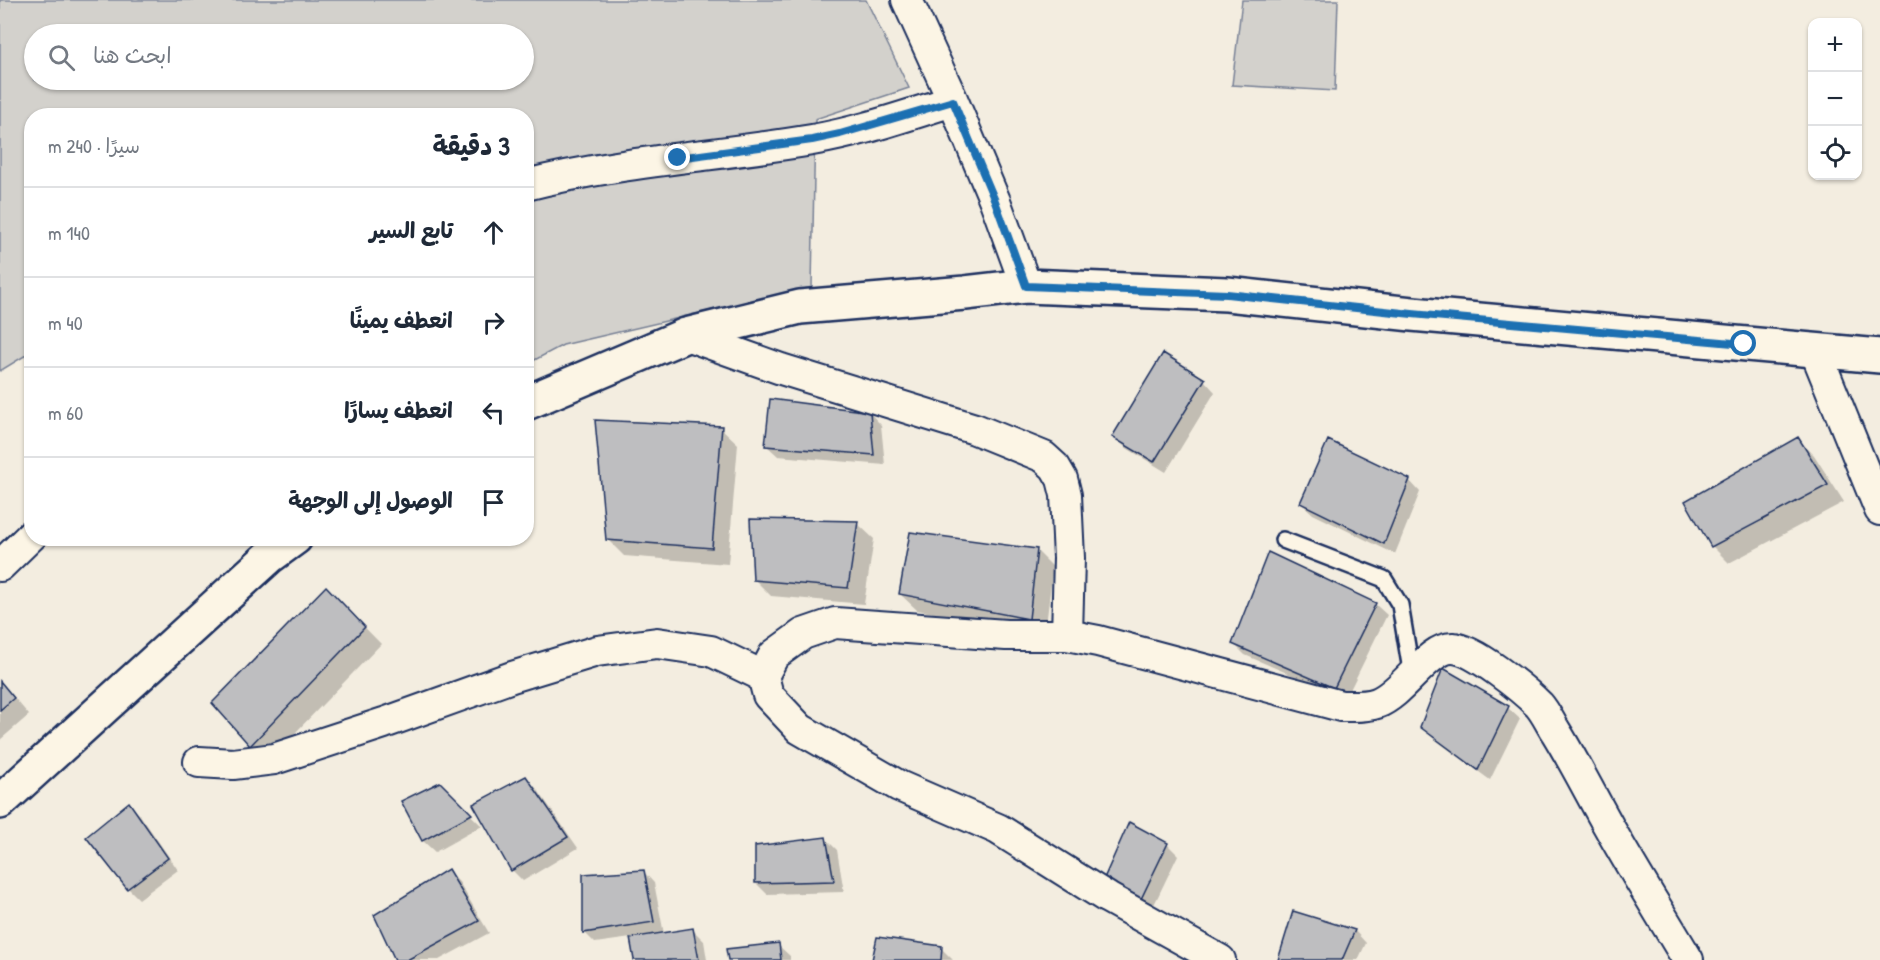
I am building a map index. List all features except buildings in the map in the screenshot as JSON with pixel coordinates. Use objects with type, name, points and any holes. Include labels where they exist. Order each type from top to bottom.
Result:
[{"type":"street","points":[[907,0],[995,201],[1026,286]]},
{"type":"street","points":[[534,183],[621,165],[812,140],[953,101]]},
{"type":"street","points":[[534,400],[686,335],[800,307],[1026,286],[1227,294],[1412,314],[1880,356]]},
{"type":"street","points":[[686,335],[781,369],[975,429],[1044,458],[1055,467],[1062,479],[1066,495],[1069,558],[1067,635]]},
{"type":"street","points":[[1815,350],[1880,510]]},
{"type":"street","points":[[0,566],[24,543]]},
{"type":"street","points":[[0,802],[269,557],[284,546]]},
{"type":"street","points":[[1220,960],[1108,898],[998,829],[899,786],[800,729],[768,695],[763,676],[774,655],[803,634],[836,623],[1006,635],[1067,635],[1098,641],[1341,705],[1361,706],[1378,702],[1396,692],[1429,658],[1445,649],[1454,648],[1469,652],[1509,679],[1540,706],[1688,960]]},
{"type":"street","points":[[199,762],[233,764],[274,759],[512,677],[597,651],[657,643],[711,651],[763,676]]},
{"type":"lane","points":[[1283,540],[1384,579],[1400,605],[1412,676]]},
{"type":"shaded area","points":[[0,0],[866,0],[909,88],[815,119],[812,287],[563,345],[534,360],[534,108],[24,108],[24,356],[0,371]]},
{"type":"shaded area","points":[[1242,0],[1338,0],[1335,91],[1232,85]]},
{"type":"route","points":[[678,158],[812,140],[864,128],[953,101],[995,201],[1026,286],[1227,294],[1412,314],[1744,344]]}]
